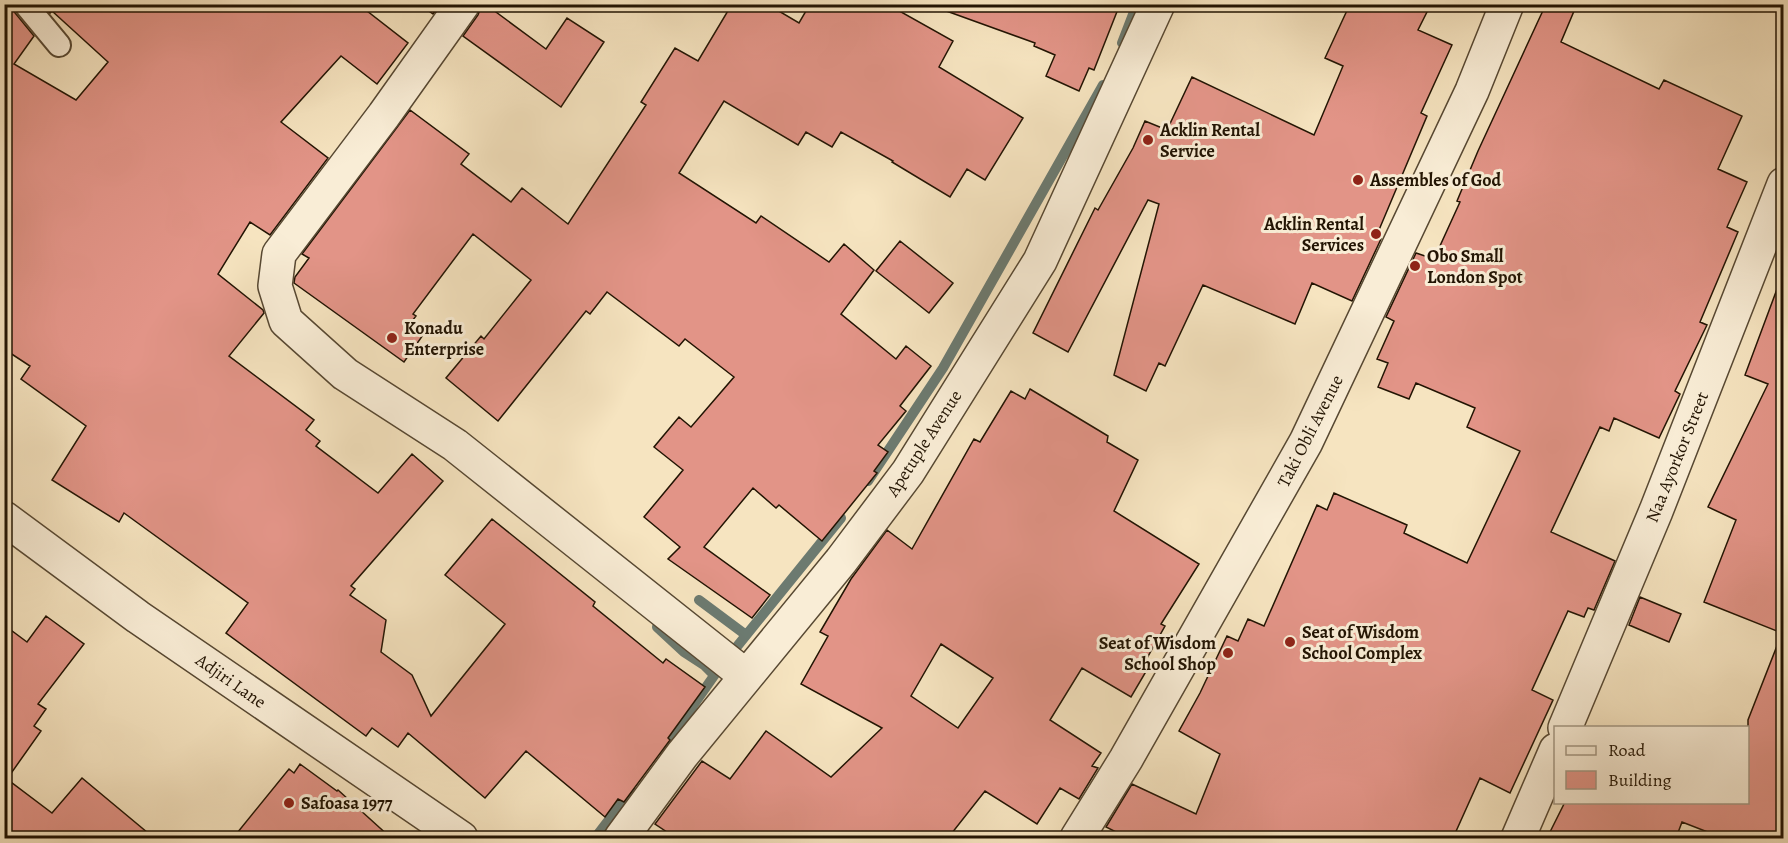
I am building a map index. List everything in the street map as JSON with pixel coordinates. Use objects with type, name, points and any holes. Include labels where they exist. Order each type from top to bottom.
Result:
[{"type":"street","points":[[463,4],[384,115],[279,254],[274,286],[285,321],[345,374],[455,445],[746,676]]},
{"type":"street","name":"Apetuple Avenue","points":[[621,838],[682,755],[840,561],[908,472],[1040,261],[1158,4]]},
{"type":"street","name":"Taki Obli Avenue","points":[[1077,838],[1126,759],[1306,442],[1472,92],[1507,4]]},
{"type":"street","name":"Naa Ayorkor Street","points":[[1566,726],[1656,511],[1784,184]]},
{"type":"street","name":"Adjiri Lane","points":[[4,518],[138,617],[461,838]]},
{"type":"street","points":[[1518,838],[1554,755]]},
{"type":"lane","points":[[25,4],[59,45]]},
{"type":"building","points":[[4,4],[12,4],[15,13],[34,36],[14,64],[76,100],[108,62],[52,11],[50,13],[43,4],[358,4],[408,43],[377,84],[341,56],[281,122],[328,158],[270,235],[250,222],[218,274],[264,313],[229,356],[314,420],[306,430],[320,441],[316,446],[378,493],[412,454],[443,481],[351,586],[355,589],[350,595],[386,620],[381,652],[412,675],[431,716],[505,624],[445,575],[492,519],[595,602],[593,606],[663,663],[666,659],[705,687],[668,738],[670,740],[624,802],[618,799],[605,817],[526,751],[485,798],[408,733],[398,747],[372,728],[366,736],[226,633],[248,603],[124,513],[119,522],[52,480],[86,426],[21,379],[30,366],[4,349]]},
{"type":"building","points":[[419,4],[440,4],[433,14]]},
{"type":"building","points":[[482,4],[546,49],[567,18],[604,42],[561,107],[463,36],[478,15]]},
{"type":"building","points":[[732,4],[767,4],[799,23],[810,4],[887,4],[953,41],[939,67],[1023,118],[985,180],[967,169],[950,197],[841,132],[832,147],[806,132],[798,145],[724,101],[679,173],[756,223],[761,216],[829,262],[844,244],[874,270],[841,314],[896,359],[906,346],[931,366],[900,406],[906,411],[878,445],[888,452],[874,471],[877,473],[822,541],[779,505],[776,508],[753,488],[704,547],[770,595],[752,618],[668,559],[680,547],[644,517],[683,470],[654,447],[679,417],[691,427],[734,377],[685,339],[679,346],[607,292],[590,314],[586,311],[498,421],[446,378],[481,336],[484,339],[531,280],[473,234],[413,314],[416,316],[409,325],[423,335],[404,362],[294,283],[295,277],[309,258],[302,254],[410,110],[469,154],[461,164],[511,202],[522,188],[568,224],[646,105],[641,102],[675,48],[698,61]]},
{"type":"building","points":[[939,4],[1120,4],[1094,70],[1089,68],[1079,91],[1046,76],[1055,55],[1034,46],[1035,43],[938,8]]},
{"type":"building","points":[[1350,4],[1431,4],[1418,30],[1452,45],[1421,113],[1427,116],[1376,237],[1381,239],[1352,301],[1312,283],[1295,324],[1203,285],[1165,366],[1159,363],[1146,391],[1114,375],[1159,204],[1148,200],[1068,352],[1033,333],[1095,208],[1098,210],[1133,148],[1145,121],[1167,130],[1192,77],[1314,135],[1343,66],[1325,58]]},
{"type":"building","points":[[1546,4],[1577,4],[1561,42],[1659,89],[1664,80],[1742,116],[1718,169],[1747,182],[1727,227],[1738,232],[1700,322],[1707,325],[1675,391],[1680,394],[1659,438],[1614,418],[1609,431],[1600,427],[1551,532],[1615,561],[1594,610],[1588,608],[1584,617],[1568,611],[1532,690],[1553,700],[1510,793],[1480,778],[1453,838],[1128,838],[1106,827],[1132,784],[1196,814],[1220,754],[1179,731],[1227,636],[1238,641],[1248,619],[1264,626],[1317,505],[1327,510],[1334,493],[1407,525],[1404,533],[1467,563],[1520,451],[1467,427],[1475,408],[1416,383],[1409,399],[1378,387],[1388,363],[1377,359],[1394,321],[1386,317],[1416,253],[1434,259],[1460,202],[1457,201],[1478,151]]},
{"type":"building","points":[[900,241],[953,283],[929,313],[876,271]]},
{"type":"building","points":[[1780,281],[1784,281],[1784,838],[1723,838],[1682,822],[1676,838],[1547,838],[1564,804],[1749,804],[1748,720],[1782,633],[1704,602],[1736,520],[1708,507],[1768,384],[1745,375]]},
{"type":"building","points":[[1030,389],[1108,436],[1107,442],[1138,460],[1114,511],[1199,564],[1161,624],[1165,626],[1146,660],[1151,663],[1131,697],[1082,668],[1050,720],[1101,753],[1092,766],[1098,768],[1079,799],[1060,788],[1037,824],[985,791],[948,838],[676,838],[655,824],[702,761],[730,779],[766,731],[831,777],[882,728],[801,684],[828,636],[820,632],[851,579],[887,530],[912,549],[974,439],[980,442],[1011,391],[1025,399]],"holes":[[[941,644],[993,678],[958,728],[911,696]]]},
{"type":"building","points":[[1640,597],[1681,614],[1669,642],[1629,625]]},
{"type":"building","points":[[46,616],[84,644],[38,704],[46,709],[34,726],[41,731],[7,779],[52,813],[82,778],[154,838],[4,838],[4,625],[27,642]]},
{"type":"building","points":[[300,764],[338,790],[391,838],[233,838],[289,769],[294,773]]},
{"type":"waterway","points":[[1122,43],[1137,4]]},
{"type":"waterway","points":[[868,481],[943,368],[1103,85]]},
{"type":"waterway","points":[[662,750],[718,670],[841,518]]},
{"type":"waterway","points":[[699,600],[746,635]]},
{"type":"waterway","points":[[657,627],[714,675]]},
{"type":"waterway","points":[[595,838],[631,791]]},
{"type":"place","name":"Acklin Rental Service","points":[[1148,140]]},
{"type":"place","name":"Assembles of God","points":[[1358,180]]},
{"type":"place","name":"Acklin Rental Services","points":[[1376,234]]},
{"type":"place","name":"Obo Small London Spot","points":[[1415,266]]},
{"type":"place","name":"Konadu Enterprise","points":[[392,338]]},
{"type":"place","name":"Seat of Wisdom School Complex","points":[[1290,642]]},
{"type":"place","name":"Seat of Wisdom School Shop","points":[[1228,653]]},
{"type":"place","name":"Safoasa 1977","points":[[289,803]]}]
